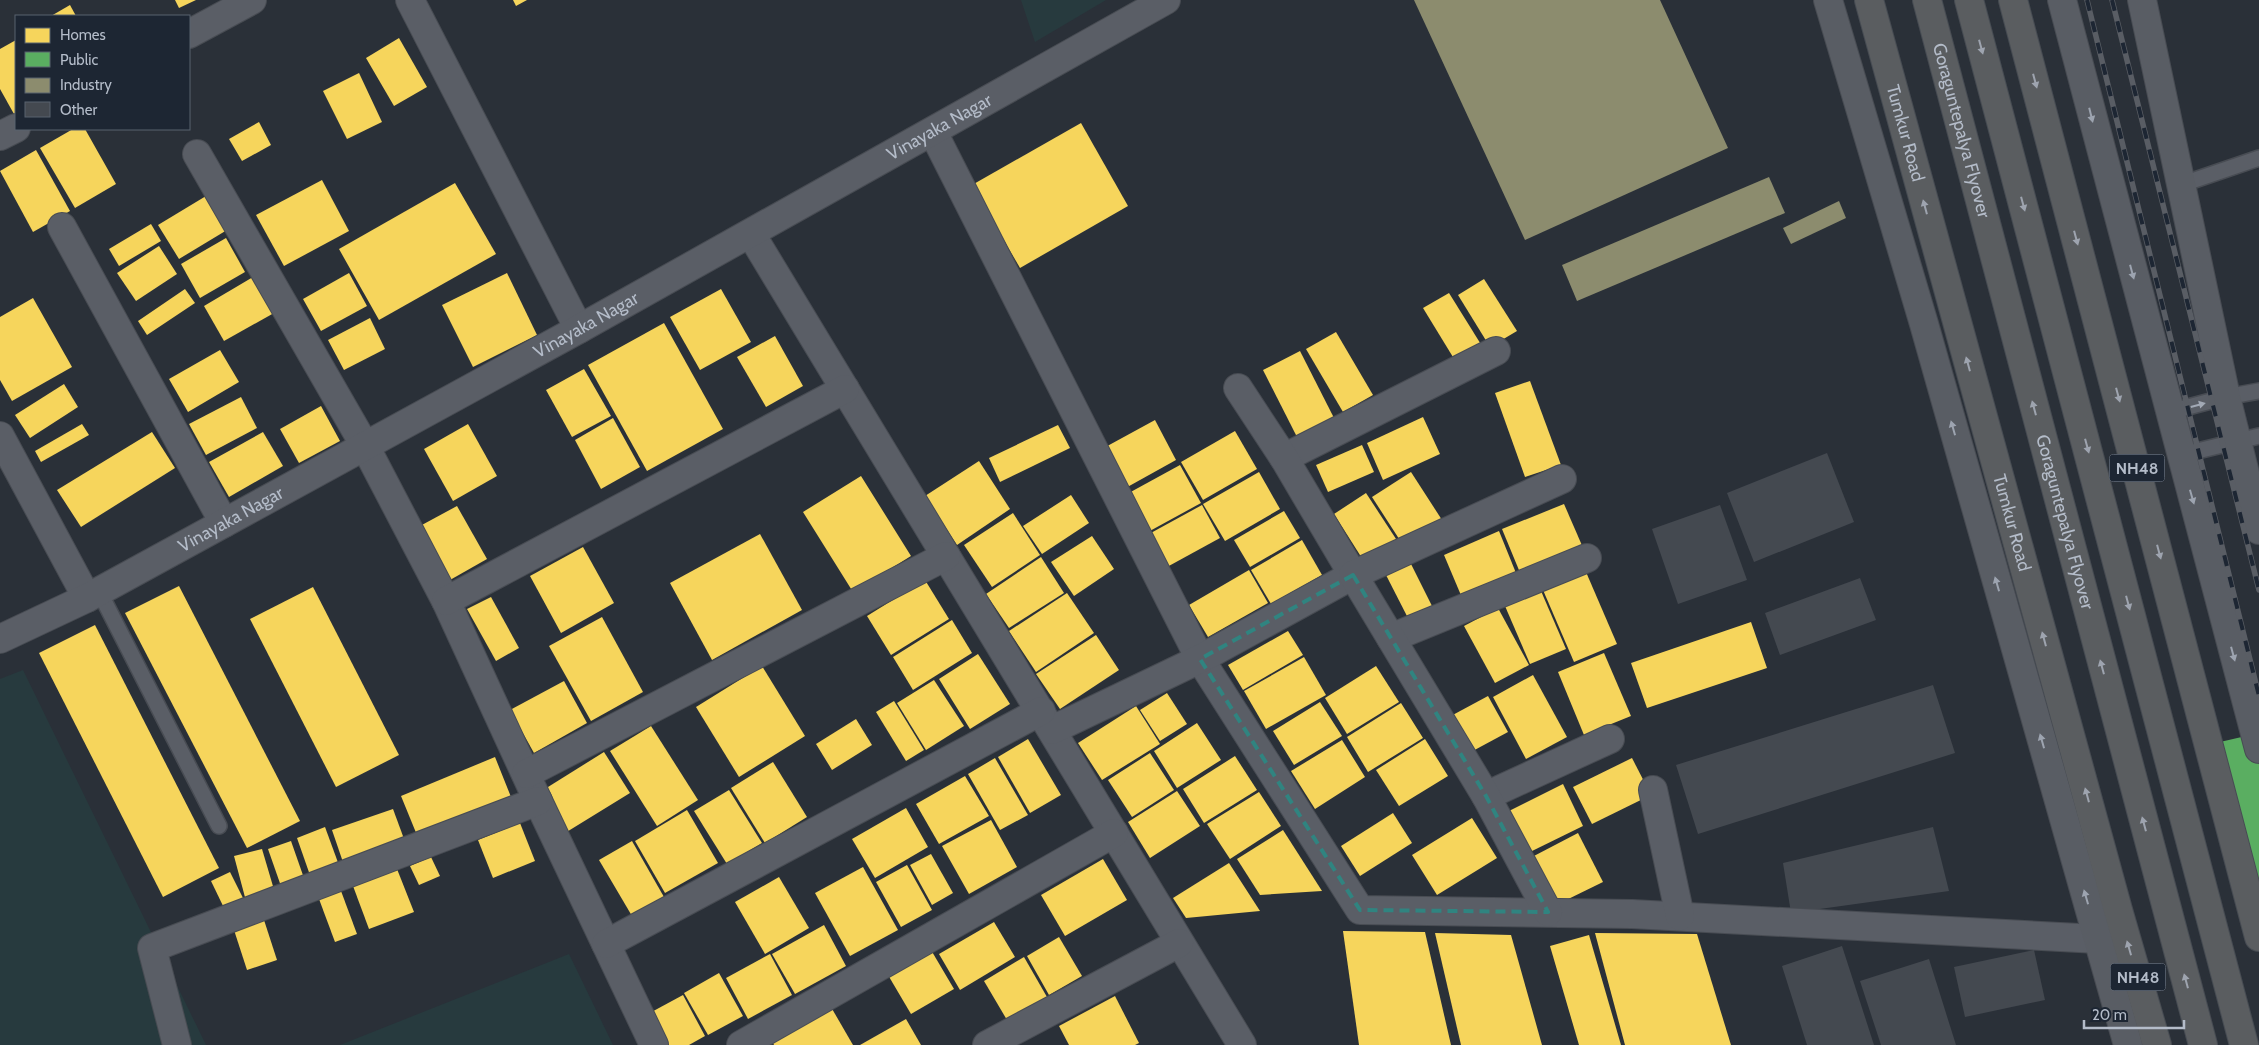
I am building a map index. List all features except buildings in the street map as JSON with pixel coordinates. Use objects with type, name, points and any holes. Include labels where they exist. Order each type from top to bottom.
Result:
[{"type":"highway","name":"Tumkur Road","points":[[1869,0],[2115,900],[2157,1045]]},
{"type":"highway","name":"Goraguntepalya Flyover","points":[[1927,0],[2203,1045]]},
{"type":"highway","points":[[1969,0],[2244,1045]]},
{"type":"highway","name":"NH48","points":[[2013,0],[2259,937]]},
{"type":"street","points":[[190,33],[252,0]]},
{"type":"street","points":[[410,0],[579,329]]},
{"type":"street","name":"Vinayaka Nagar","points":[[0,639],[93,595],[579,329],[1166,0]]},
{"type":"street","points":[[1828,0],[1924,324],[2128,1045]]},
{"type":"street","points":[[2062,0],[2259,749]]},
{"type":"street","points":[[2142,0],[2226,397],[2248,439],[2259,530]]},
{"type":"street","points":[[0,136],[15,128]]},
{"type":"street","points":[[933,132],[1200,659],[1360,910],[1548,912],[1680,916],[2098,939]]},
{"type":"street","points":[[197,154],[365,446],[446,601],[538,801],[654,1045]]},
{"type":"street","points":[[62,227],[224,523]]},
{"type":"street","points":[[751,234],[1242,1045]]},
{"type":"street","points":[[1284,458],[1496,351]]},
{"type":"street","points":[[1238,388],[1284,458],[1486,796],[1548,912]]},
{"type":"street","points":[[446,601],[845,389]]},
{"type":"street","points":[[0,436],[93,595]]},
{"type":"street","points":[[606,944],[1046,721],[1200,659],[1354,575],[1562,479]]},
{"type":"street","points":[[526,774],[946,556]]},
{"type":"street","points":[[1391,638],[1588,558]]},
{"type":"street","points":[[1486,796],[1610,739]]},
{"type":"street","points":[[1653,790],[1680,916]]},
{"type":"street","points":[[177,1045],[152,948],[538,801]]},
{"type":"street","points":[[740,1045],[1114,833]]},
{"type":"street","points":[[987,1045],[1179,943]]},
{"type":"lane","points":[[2180,185],[2259,158]]},
{"type":"lane","points":[[2170,412],[2226,397],[2259,391]]},
{"type":"lane","points":[[2181,455],[2248,439]]},
{"type":"lane","points":[[93,595],[219,826]]},
{"type":"highlighted area","points":[[1353,575],[1486,796],[1548,912],[1360,910],[1200,659]]},
{"type":"green space","points":[[1021,0],[1106,0],[1035,42]]},
{"type":"green space","points":[[23,670],[206,1045],[0,1045],[0,679]]},
{"type":"green space","points":[[569,954],[613,1045],[340,1045]]},
{"type":"railway","points":[[2087,0],[2259,696]]},
{"type":"railway","points":[[2112,0],[2259,590]]}]
